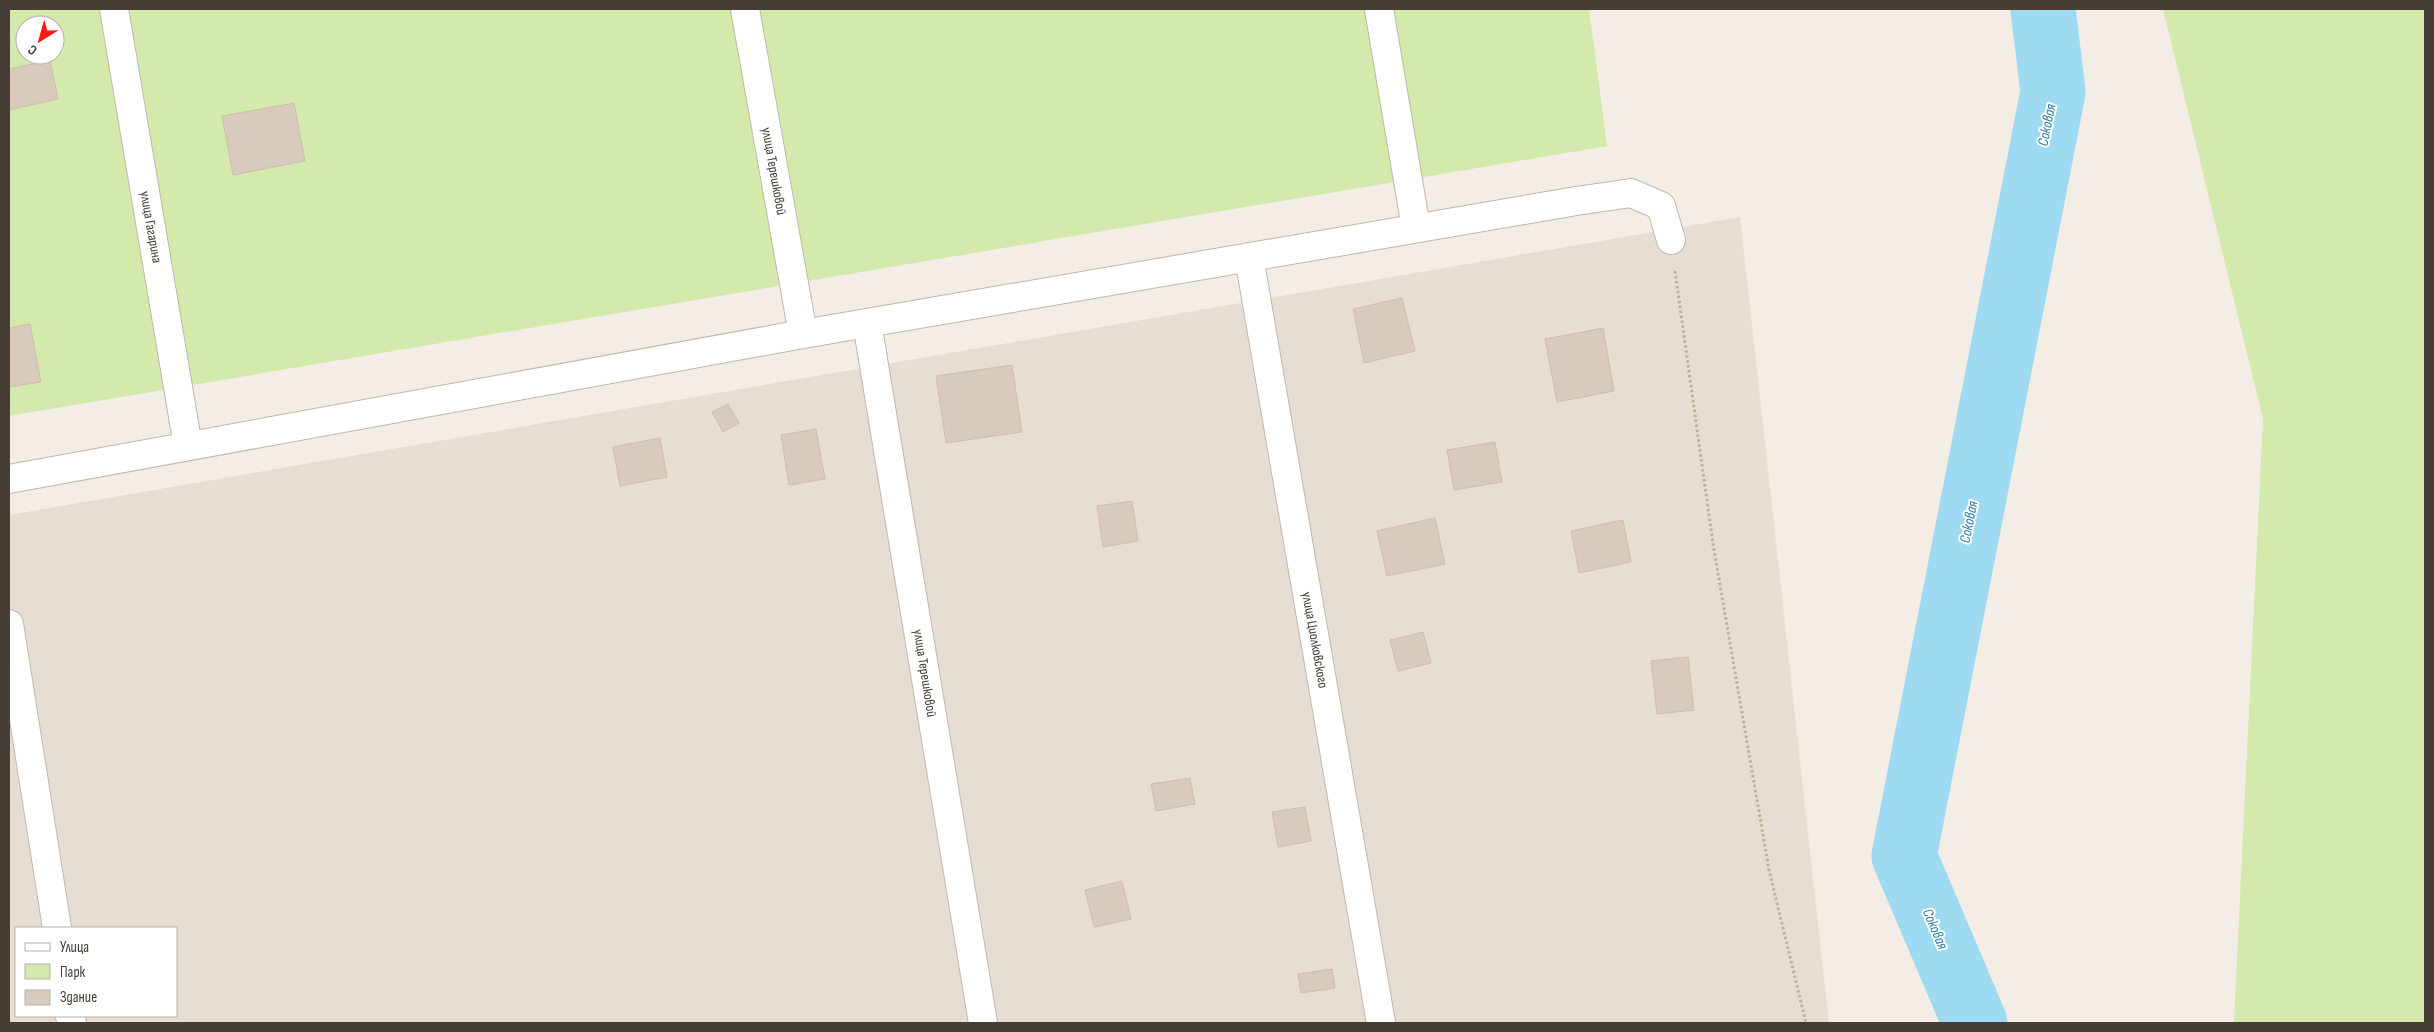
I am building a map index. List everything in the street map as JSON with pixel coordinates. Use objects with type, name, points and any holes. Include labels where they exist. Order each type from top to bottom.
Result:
[{"type":"street","name":"улица Гагарина","points":[[114,9],[188,446]]},
{"type":"street","name":"улица Терешковой","points":[[745,9],[803,334]]},
{"type":"street","points":[[1379,9],[1416,228]]},
{"type":"street","points":[[9,479],[803,334],[1416,228],[1631,193],[1661,206],[1671,240]]},
{"type":"street","name":"улица Циолковского","points":[[1249,257],[1381,1023]]},
{"type":"street","name":"улица Терешковой","points":[[867,323],[983,1023]]},
{"type":"street","points":[[9,624],[57,927]]},
{"type":"path","points":[[1671,240],[1718,572],[1769,870],[1806,1023]]},
{"type":"shaded area","points":[[1740,217],[1829,1023],[9,1023],[9,515]]},
{"type":"green space","points":[[9,9],[1589,9],[1607,146],[9,416]]},
{"type":"green space","points":[[2163,9],[2425,9],[2425,1023],[2234,1023],[2263,419]]},
{"type":"building","points":[[27,65],[51,65],[58,99],[9,110],[9,69]]},
{"type":"building","points":[[294,103],[305,161],[233,175],[222,116]]},
{"type":"building","points":[[1402,298],[1415,351],[1364,363],[1353,309]]},
{"type":"building","points":[[30,324],[41,382],[9,387],[9,328]]},
{"type":"building","points":[[1603,328],[1614,391],[1557,402],[1545,339]]},
{"type":"building","points":[[1012,365],[1022,432],[946,443],[936,376]]},
{"type":"building","points":[[728,404],[739,423],[723,432],[712,412]]},
{"type":"building","points":[[816,429],[825,479],[789,485],[781,435]]},
{"type":"building","points":[[660,438],[667,477],[620,486],[613,447]]},
{"type":"building","points":[[1495,442],[1502,482],[1454,490],[1447,450]]},
{"type":"building","points":[[1132,501],[1138,541],[1103,547],[1097,506]]},
{"type":"building","points":[[1435,518],[1445,564],[1387,576],[1377,531]]},
{"type":"building","points":[[1623,520],[1631,562],[1579,573],[1571,531]]},
{"type":"building","points":[[1423,632],[1431,663],[1398,671],[1390,640]]},
{"type":"building","points":[[1688,657],[1694,710],[1657,714],[1651,661]]},
{"type":"building","points":[[1190,778],[1195,804],[1156,811],[1151,784]]},
{"type":"building","points":[[1305,807],[1311,841],[1278,847],[1272,812]]},
{"type":"building","points":[[1122,881],[1131,919],[1094,927],[1085,890]]},
{"type":"building","points":[[1332,969],[1335,988],[1301,993],[1298,974]]},
{"type":"waterway","name":"Соковая","points":[[1975,1023],[1904,856],[2053,92],[2043,9]]}]
